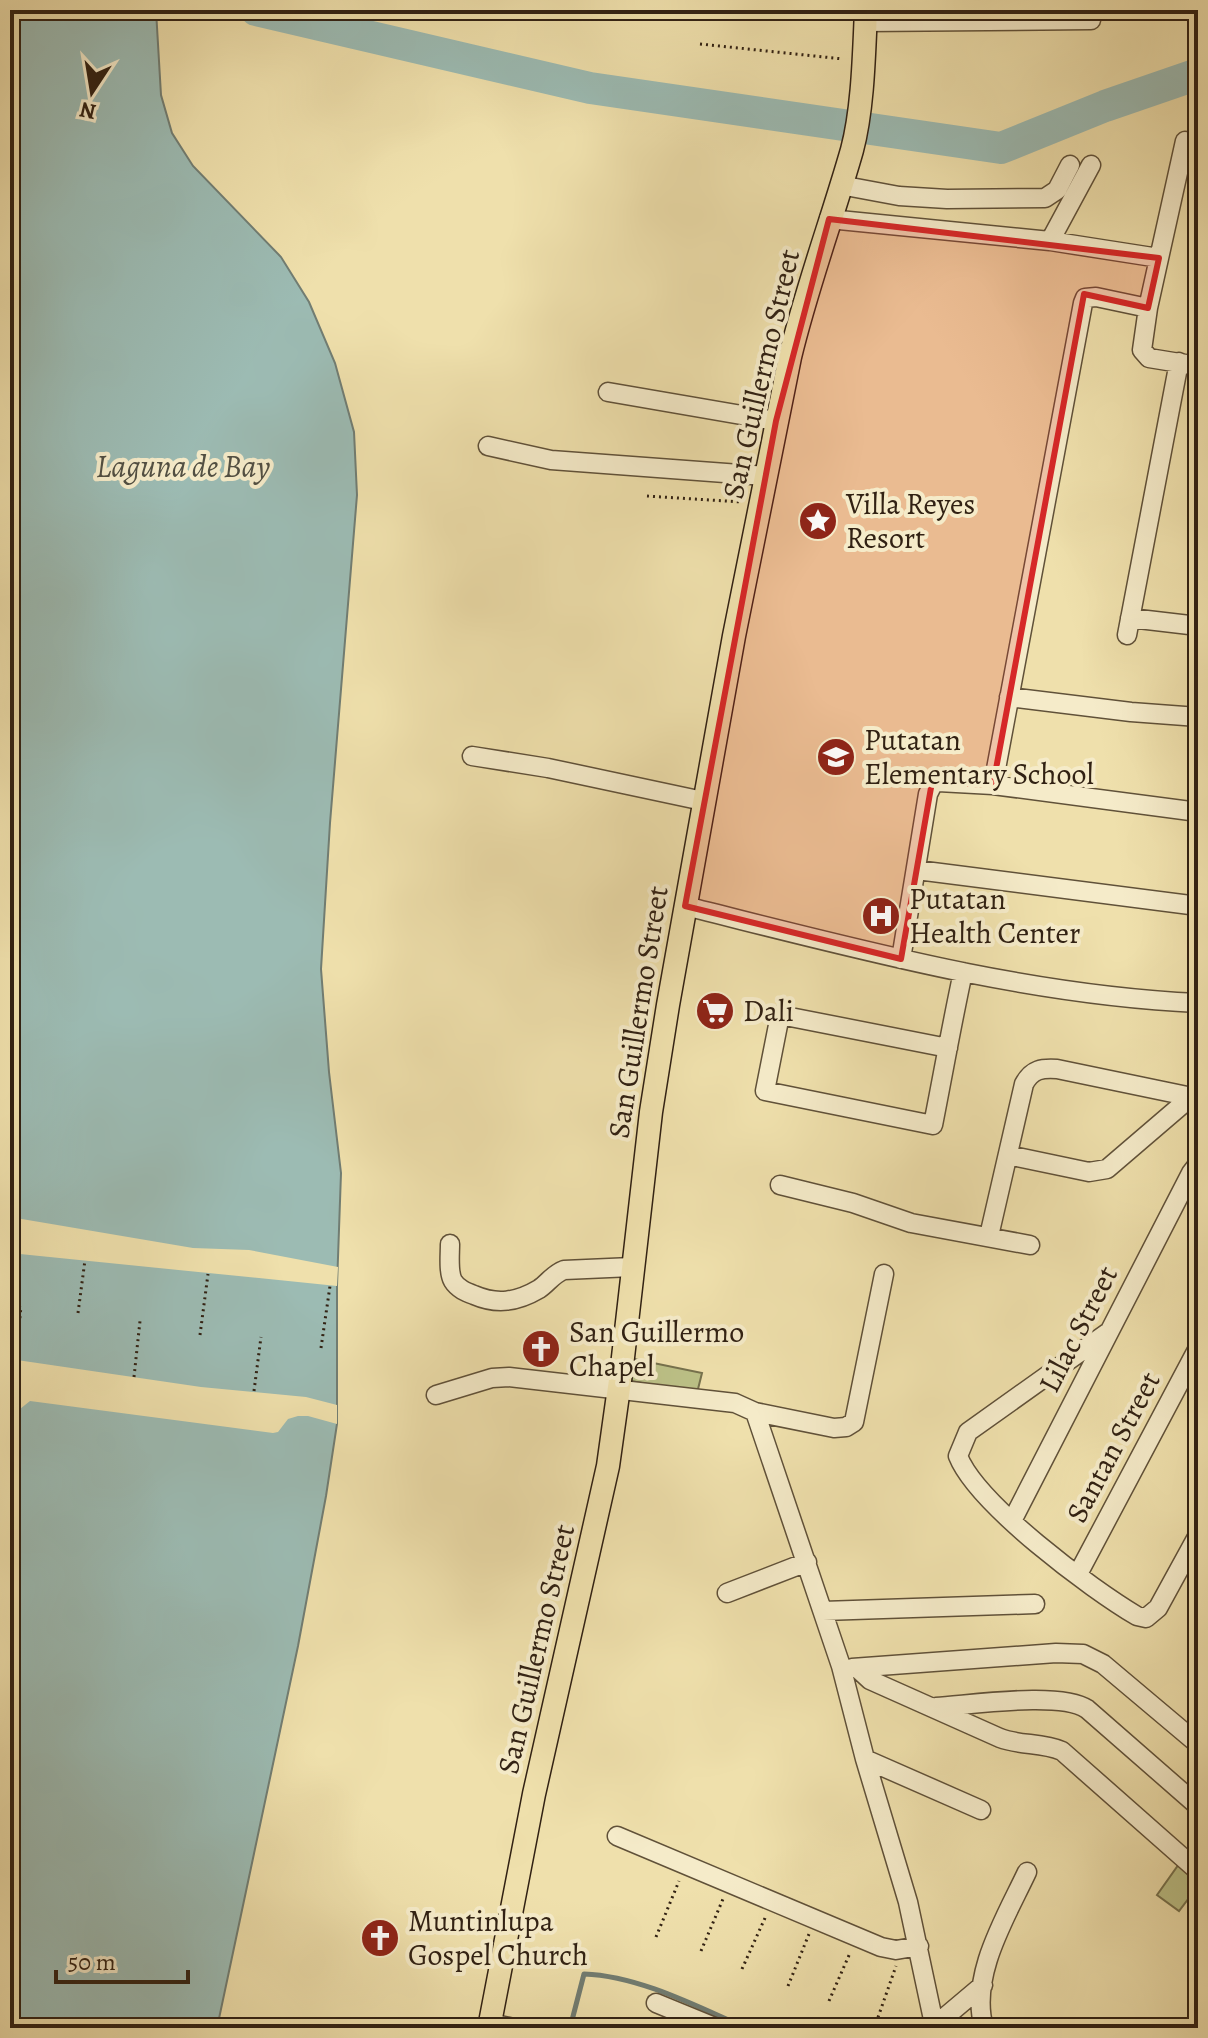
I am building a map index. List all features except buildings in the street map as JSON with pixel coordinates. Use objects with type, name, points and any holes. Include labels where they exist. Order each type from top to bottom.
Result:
[{"type":"main road","name":"San Guillermo Street","points":[[490,2025],[534,1794],[608,1466],[651,1112],[703,801],[776,421],[802,307],[852,148],[866,16]]},
{"type":"street","points":[[866,16],[1091,20],[1092,10]]},
{"type":"street","points":[[1185,141],[1148,308],[1144,355],[1198,366]]},
{"type":"street","points":[[840,185],[899,196],[1045,198],[1057,190],[1070,165]]},
{"type":"street","points":[[1050,241],[1091,165]]},
{"type":"street","points":[[829,219],[1050,241],[1159,258]]},
{"type":"street","points":[[993,785],[1083,303],[1085,298],[1096,297],[1148,308]]},
{"type":"street","points":[[1179,362],[1129,627],[1198,626]]},
{"type":"street","points":[[608,392],[776,421]]},
{"type":"street","points":[[488,446],[551,460],[766,476]]},
{"type":"street","points":[[1009,697],[1198,717]]},
{"type":"street","points":[[472,756],[548,768],[703,801]]},
{"type":"street","points":[[901,959],[928,794],[933,784],[945,781],[993,785],[1198,812]]},
{"type":"street","points":[[917,870],[1198,906]]},
{"type":"street","points":[[685,906],[963,972],[1085,993],[1198,1003]]},
{"type":"street","points":[[948,1048],[780,1015],[765,1091],[933,1125],[963,972]]},
{"type":"street","points":[[989,1236],[1024,1084],[1034,1071],[1044,1068],[1195,1094]]},
{"type":"street","points":[[1008,1155],[1089,1172],[1107,1169],[1195,1094]]},
{"type":"street","name":"Lilac Street","points":[[1012,1521],[1107,1333],[1198,1164]]},
{"type":"street","points":[[780,1185],[875,1210],[911,1223],[1030,1245]]},
{"type":"street","points":[[450,1244],[455,1285],[488,1301],[505,1302],[521,1298],[541,1287],[556,1272],[564,1270],[632,1267]]},
{"type":"street","points":[[436,1395],[492,1378],[509,1377],[735,1403],[755,1412],[834,1428],[846,1427],[854,1422],[884,1274]]},
{"type":"street","points":[[1107,1333],[968,1432],[958,1456],[964,1470],[979,1490],[1012,1521],[1129,1611],[1146,1618],[1158,1608],[1198,1535]]},
{"type":"street","name":"Santan Street","points":[[1078,1574],[1198,1348]]},
{"type":"street","points":[[755,1412],[823,1611],[849,1667],[865,1759],[919,1946],[933,2026],[983,1985]]},
{"type":"street","points":[[727,1593],[807,1562]]},
{"type":"street","points":[[823,1611],[1035,1604]]},
{"type":"street","points":[[849,1667],[1045,1653],[1083,1654],[1103,1664],[1198,1744]]},
{"type":"street","points":[[849,1667],[870,1680],[1010,1742],[1042,1745],[1062,1751],[1198,1871]]},
{"type":"street","points":[[934,1707],[1073,1701],[1087,1709],[1198,1806]]},
{"type":"street","points":[[865,1759],[981,1810]]},
{"type":"street","points":[[617,1836],[857,1936],[896,1950],[919,1946]]},
{"type":"street","points":[[984,2028],[983,1985],[990,1951],[1027,1872]]},
{"type":"street","points":[[656,2003],[717,2028]]},
{"type":"street","points":[[490,2025],[514,2028]]},
{"type":"path","points":[[700,44],[837,60],[862,55]]},
{"type":"path","points":[[647,496],[761,504]]},
{"type":"path","points":[[78,1313],[85,1260]]},
{"type":"path","points":[[200,1335],[208,1274]]},
{"type":"path","points":[[321,1348],[330,1286]]},
{"type":"path","points":[[16,1360],[21,1306]]},
{"type":"path","points":[[134,1377],[140,1321]]},
{"type":"path","points":[[254,1391],[261,1337]]},
{"type":"path","points":[[656,1937],[686,1865]]},
{"type":"path","points":[[701,1951],[730,1883]]},
{"type":"path","points":[[742,1969],[773,1900]]},
{"type":"path","points":[[788,1986],[815,1919]]},
{"type":"path","points":[[829,2001],[857,1936]]},
{"type":"path","points":[[876,2023],[896,1969],[896,1950]]},
{"type":"highlighted area","points":[[829,219],[1159,258],[1148,308],[1084,294],[993,785],[932,782],[901,959],[685,906],[776,421]]},
{"type":"green space","points":[[634,1359],[702,1373],[697,1393],[631,1381]]},
{"type":"green space","points":[[1179,1864],[1198,1878],[1198,1886],[1179,1911],[1157,1895]]},
{"type":"water","name":"Laguna de Bay","points":[[10,10],[156,10],[161,95],[172,133],[193,166],[281,257],[309,302],[335,363],[354,432],[357,495],[321,969],[341,1173],[337,1424],[298,1646],[217,2028],[10,2028]]},
{"type":"pier","points":[[10,1217],[193,1248],[249,1250],[338,1267],[337,1286],[10,1253]]},
{"type":"pier","points":[[10,1359],[201,1387],[306,1397],[337,1405],[337,1424],[298,1416],[288,1419],[278,1432],[273,1433],[30,1401],[10,1417],[10,1405],[18,1399],[10,1397]]},
{"type":"waterway","points":[[256,10],[590,88],[1001,148],[1105,106],[1198,74]]},
{"type":"waterway","points":[[570,2028],[584,1974],[646,1986],[746,2028]]},
{"type":"place","name":"Villa Reyes Resort","points":[[818,521]]},
{"type":"place","name":"Putatan Elementary School","points":[[836,757]]},
{"type":"place","name":"Putatan Health Center","points":[[881,916]]},
{"type":"place","name":"Dali","points":[[715,1011]]},
{"type":"place","name":"San Guillermo Chapel","points":[[541,1349]]},
{"type":"place","name":"Muntinlupa Gospel Church","points":[[380,1938]]}]
